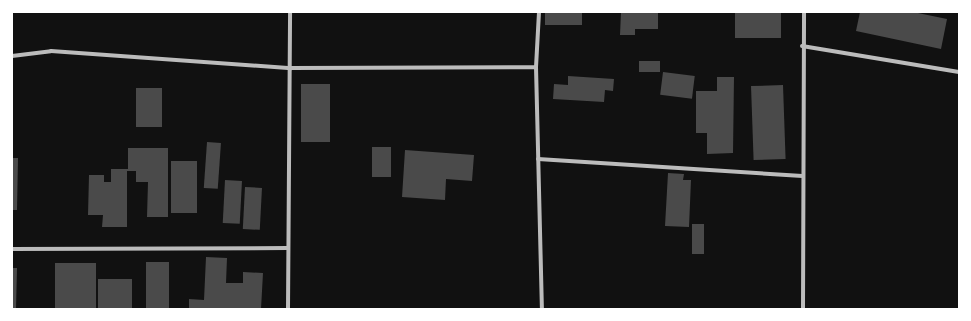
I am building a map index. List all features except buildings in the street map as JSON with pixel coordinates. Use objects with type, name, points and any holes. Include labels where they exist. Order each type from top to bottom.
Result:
[{"type":"street","points":[[288,309],[290,12]]},
{"type":"street","points":[[540,12],[536,67],[542,309]]},
{"type":"street","points":[[803,309],[802,46],[804,12]]},
{"type":"street","points":[[802,46],[959,72]]},
{"type":"street","points":[[12,56],[51,51],[290,68],[536,67]]},
{"type":"street","points":[[538,159],[802,176]]},
{"type":"street","points":[[12,249],[288,248]]}]
